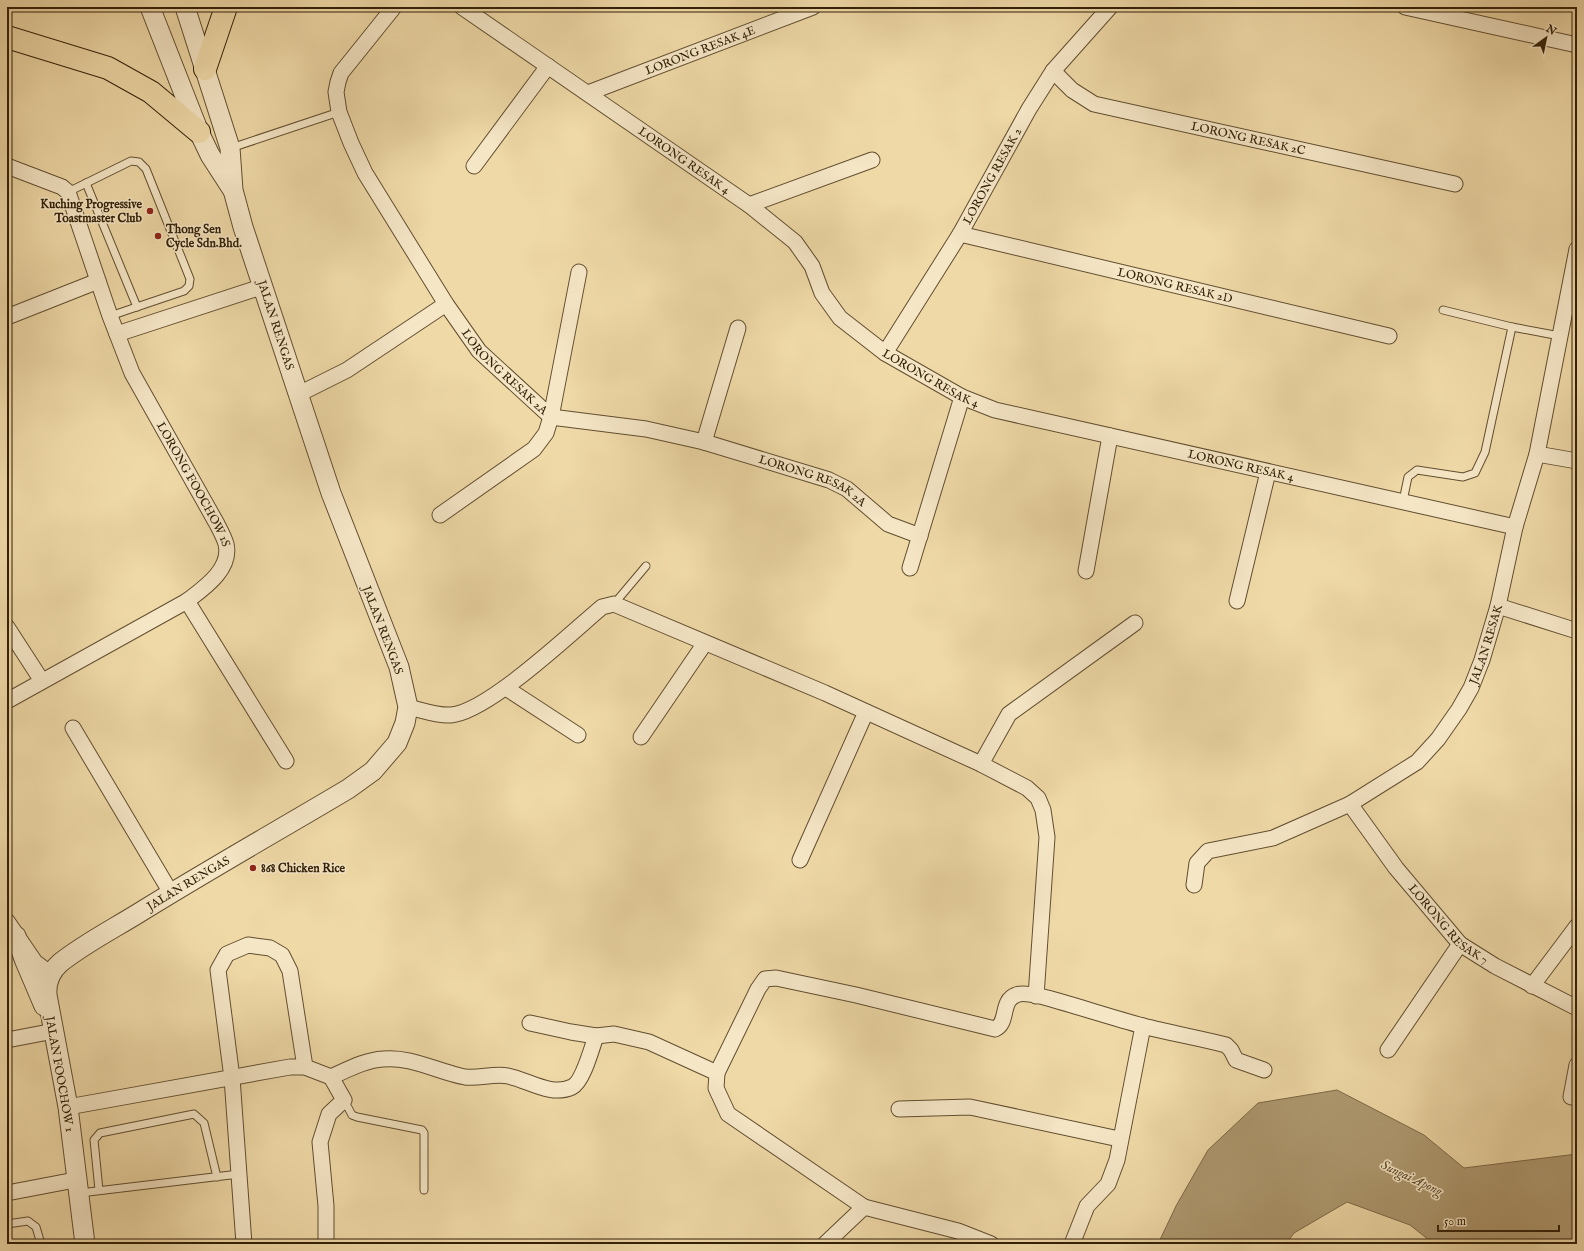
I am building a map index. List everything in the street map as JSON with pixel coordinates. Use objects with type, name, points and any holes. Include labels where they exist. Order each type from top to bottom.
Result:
[{"type":"highway","points":[[205,69],[226,7]]},
{"type":"highway","points":[[7,37],[108,68],[151,92],[199,132]]},
{"type":"street","name":"JALAN RENGAS","points":[[150,7],[199,132],[210,155],[233,190]]},
{"type":"street","name":"JALAN RENGAS","points":[[51,974],[60,963],[77,952],[171,893],[348,789],[373,771],[397,743],[405,724],[408,707],[400,667],[330,493],[233,190],[230,148],[185,7]]},
{"type":"street","name":"LORONG RESAK 2A","points":[[394,7],[341,73],[336,92],[339,112],[365,173],[446,304],[479,350],[551,417],[646,428],[704,442],[829,480],[847,489],[888,524],[920,536]]},
{"type":"street","name":"LORONG RESAK 4","points":[[462,7],[749,204],[795,242],[812,266],[822,293],[840,318],[885,353],[962,397],[995,410],[1515,527]]},
{"type":"street","name":"LORONG RESAK 4E","points":[[588,93],[813,7]]},
{"type":"street","name":"LORONG RESAK 2","points":[[885,353],[960,234],[1029,109],[1054,71],[1110,7]]},
{"type":"street","points":[[1405,7],[1447,11],[1577,45]]},
{"type":"street","points":[[474,166],[548,66]]},
{"type":"street","name":"LORONG RESAK 2C","points":[[1054,71],[1072,90],[1094,104],[1455,184]]},
{"type":"street","points":[[749,204],[872,160]]},
{"type":"street","points":[[7,166],[62,187],[68,192]]},
{"type":"street","name":"LORONG FOOCHOW 1S","points":[[7,701],[187,601],[212,581],[224,562],[226,545],[217,524],[132,373],[110,316],[68,192]]},
{"type":"street","name":"LORONG RESAK 2D","points":[[960,234],[1389,336]]},
{"type":"street","name":"JALAN RESAK","points":[[1194,885],[1197,863],[1208,851],[1273,838],[1350,804],[1416,762],[1438,739],[1459,710],[1471,688],[1498,606],[1515,527],[1537,454],[1577,249]]},
{"type":"street","points":[[440,515],[534,449],[546,433],[551,417],[578,272]]},
{"type":"street","points":[[7,317],[98,281]]},
{"type":"street","points":[[117,334],[264,286]]},
{"type":"street","points":[[299,394],[347,370],[446,304]]},
{"type":"street","points":[[704,442],[738,328]]},
{"type":"street","points":[[910,568],[962,397]]},
{"type":"street","points":[[1086,571],[1110,436]]},
{"type":"street","points":[[1537,454],[1577,462]]},
{"type":"street","points":[[1237,601],[1268,472]]},
{"type":"street","points":[[187,601],[286,761]]},
{"type":"street","points":[[408,707],[437,714],[451,715],[464,712],[506,688],[602,607],[614,604],[866,712],[981,764],[1027,788],[1038,798],[1043,810],[1046,845],[1036,996]]},
{"type":"street","points":[[1498,606],[1577,631]]},
{"type":"street","points":[[981,764],[1009,714],[1135,623]]},
{"type":"street","points":[[7,628],[42,681]]},
{"type":"street","points":[[641,737],[704,643]]},
{"type":"street","points":[[506,688],[578,735]]},
{"type":"street","points":[[800,860],[866,712]]},
{"type":"street","points":[[74,728],[171,893]]},
{"type":"street","name":"LORONG RESAK 7","points":[[1350,804],[1396,868],[1460,944],[1495,966],[1577,1008]]},
{"type":"street","points":[[1532,986],[1577,926]]},
{"type":"street","points":[[12,928],[36,962],[51,974]]},
{"type":"street","points":[[7,1040],[52,1024],[33,984],[12,928]]},
{"type":"street","points":[[1388,1050],[1460,944]]},
{"type":"street","points":[[244,1244],[232,1078],[218,970],[227,954],[248,946],[270,948],[282,956],[290,971],[305,1067]]},
{"type":"street","name":"JALAN FOOCHOW 1","points":[[51,974],[46,984],[68,1107],[76,1187],[84,1244]]},
{"type":"street","points":[[991,1244],[958,1231],[864,1207],[728,1114],[716,1088],[717,1073],[758,989],[765,979],[776,978],[849,993],[995,1029],[999,1027],[1002,1022],[1006,1004],[1012,996],[1024,994],[1036,996],[1143,1026],[1226,1045],[1231,1050],[1236,1060],[1264,1070]]},
{"type":"street","points":[[530,1023],[596,1036],[614,1034],[649,1042],[717,1073]]},
{"type":"street","points":[[1072,1244],[1087,1206],[1108,1184],[1117,1160],[1119,1139],[1143,1026]]},
{"type":"street","points":[[331,1077],[353,1067],[382,1058],[404,1060],[465,1077],[482,1078],[506,1075],[547,1089],[560,1090],[573,1087],[582,1075],[596,1036]]},
{"type":"street","points":[[1571,1097],[1577,1065]]},
{"type":"street","points":[[68,1107],[290,1067],[305,1067],[331,1077],[344,1100],[329,1114],[320,1142],[326,1206],[326,1244]]},
{"type":"street","points":[[900,1109],[970,1107],[1119,1139]]},
{"type":"street","points":[[7,1193],[76,1187]]},
{"type":"street","points":[[825,1244],[864,1207]]},
{"type":"lane","points":[[230,148],[339,112]]},
{"type":"lane","points":[[68,192],[131,161],[140,162],[146,168],[190,280],[189,286],[184,291],[110,316]]},
{"type":"lane","points":[[86,183],[137,307]]},
{"type":"lane","points":[[1443,310],[1512,327],[1560,336]]},
{"type":"lane","points":[[1403,501],[1408,477],[1417,470],[1463,477],[1475,473],[1485,452],[1512,327]]},
{"type":"lane","points":[[614,604],[646,566]]},
{"type":"lane","points":[[344,1100],[352,1115],[422,1130],[424,1133],[424,1190]]},
{"type":"lane","points":[[99,1190],[94,1140],[100,1132],[194,1114],[204,1123],[217,1177]]},
{"type":"lane","points":[[76,1187],[99,1190],[239,1174]]},
{"type":"lane","points":[[7,1224],[28,1221],[36,1227],[41,1244]]},
{"type":"water","name":"Sungai Apong","points":[[1337,1090],[1424,1135],[1464,1168],[1577,1154],[1577,1244],[1434,1244],[1410,1225],[1347,1202],[1294,1233],[1286,1244],[1158,1244],[1176,1206],[1208,1150],[1258,1103]]},
{"type":"place","name":"Kuching Progressive Toastmaster Club","points":[[150,211]]},
{"type":"place","name":"Thong Sen Cycle Sdn.Bhd.","points":[[158,236]]},
{"type":"place","name":"868 Chicken Rice","points":[[253,868]]}]
